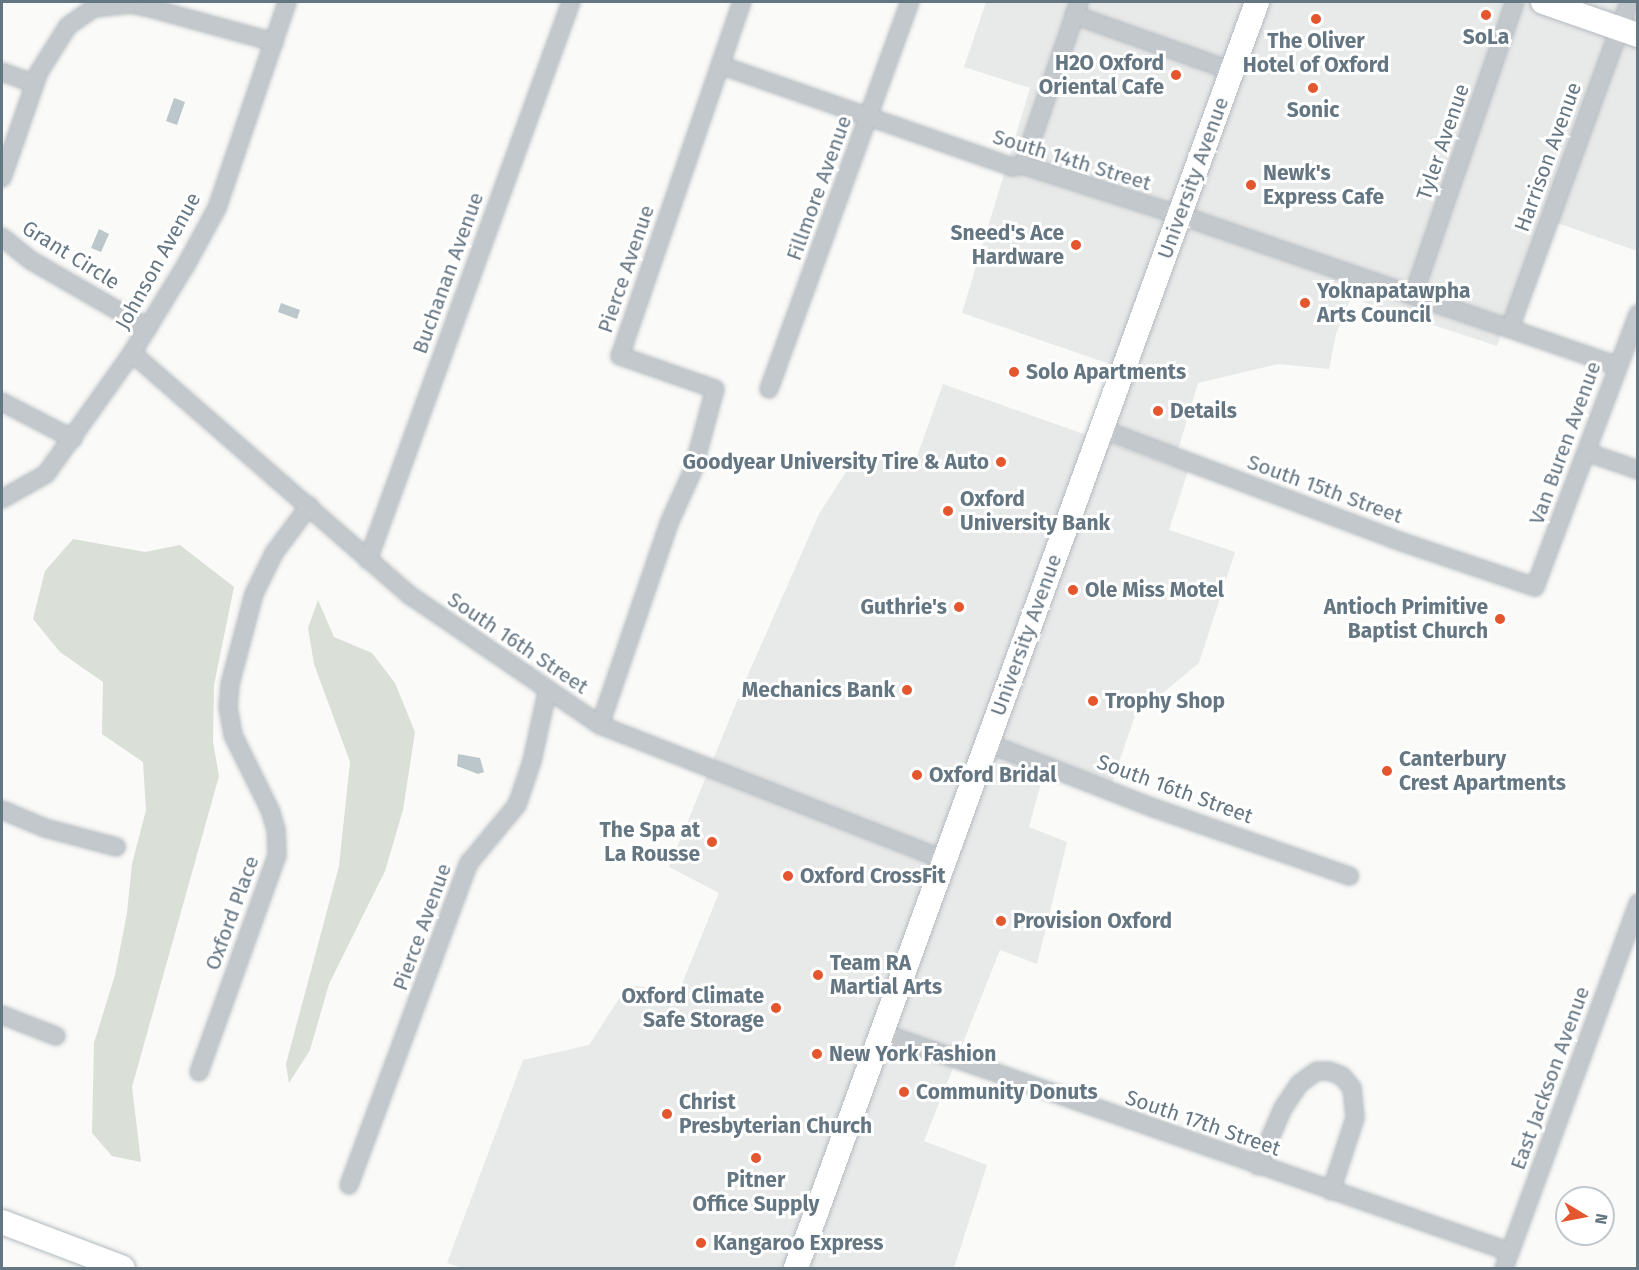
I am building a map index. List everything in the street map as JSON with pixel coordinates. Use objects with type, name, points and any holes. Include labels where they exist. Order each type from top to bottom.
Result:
[{"type":"main road","name":"University Avenue","points":[[796,1269],[1257,2]]},
{"type":"main road","points":[[1543,2],[1628,32]]},
{"type":"main road","points":[[2,1222],[123,1269]]},
{"type":"street","name":"Johnson Avenue","points":[[2,499],[46,474],[73,439],[148,328],[217,208],[288,2]]},
{"type":"street","name":"Buchanan Avenue","points":[[368,560],[571,2]]},
{"type":"street","name":"Pierce Avenue","points":[[600,725],[670,521],[693,470],[715,389],[620,356],[742,2]]},
{"type":"street","name":"Fillmore Avenue","points":[[769,389],[910,2]]},
{"type":"street","name":"Tyler Avenue","points":[[1413,296],[1515,2]]},
{"type":"street","name":"Harrison Avenue","points":[[1510,327],[1628,32],[1629,2]]},
{"type":"street","points":[[2,178],[33,84],[68,26],[94,8],[130,4],[146,7],[274,42]]},
{"type":"street","points":[[1023,165],[1076,8],[1232,71]]},
{"type":"street","name":"South 14th Street","points":[[720,65],[868,119],[1012,167],[1023,165],[1179,216],[1491,324],[1510,327],[1617,366]]},
{"type":"street","points":[[2,72],[33,84]]},
{"type":"street","name":"Grant Circle","points":[[2,237],[32,261],[148,328]]},
{"type":"street","name":"Van Buren Avenue","points":[[1535,587],[1589,453],[1617,366],[1638,314]]},
{"type":"street","name":"South 16th Street","points":[[132,353],[411,596],[547,692],[600,725],[945,860]]},
{"type":"street","points":[[2,402],[73,439]]},
{"type":"street","name":"South 15th Street","points":[[1101,429],[1383,535],[1535,587]]},
{"type":"street","points":[[1589,453],[1638,470]]},
{"type":"street","name":"Oxford Place","points":[[199,1072],[277,855],[276,830],[271,812],[233,735],[228,708],[230,684],[254,594],[274,553],[309,507]]},
{"type":"street","name":"Pierce Avenue","points":[[349,1185],[469,863],[517,805],[532,761],[547,692]]},
{"type":"street","name":"South 16th Street","points":[[987,743],[1154,808],[1349,876]]},
{"type":"street","points":[[2,810],[45,828],[117,848]]},
{"type":"street","name":"East Jackson Avenue","points":[[1504,1269],[1638,903]]},
{"type":"street","points":[[2,1015],[56,1036]]},
{"type":"street","name":"South 17th Street","points":[[882,1033],[1510,1252]]},
{"type":"street","points":[[1258,1166],[1283,1108],[1299,1084],[1317,1071],[1329,1071],[1342,1076],[1352,1088],[1356,1118],[1331,1191]]},
{"type":"shaded area","points":[[986,2],[1637,2],[1637,251],[1543,218],[1497,346],[1351,298],[1336,334],[1329,369],[1278,364],[1198,383],[1178,450],[1114,426],[1133,372],[962,313],[1030,88],[964,67]]},
{"type":"shaded area","points":[[174,98],[185,102],[177,125],[166,121]]},
{"type":"shaded area","points":[[99,229],[109,234],[101,252],[91,248]]},
{"type":"shaded area","points":[[281,303],[300,310],[297,319],[278,312]]},
{"type":"shaded area","points":[[943,384],[1188,471],[1169,530],[1235,552],[1199,663],[1135,716],[1110,788],[1048,758],[1029,827],[1067,842],[1037,964],[1000,950],[924,1141],[987,1165],[954,1268],[462,1268],[447,1263],[523,1060],[589,1045],[628,985],[679,991],[719,893],[669,867],[749,672],[819,514],[858,453],[914,465]]},
{"type":"shaded area","points":[[73,539],[145,552],[180,545],[234,587],[214,685],[213,742],[219,776],[132,1087],[141,1162],[112,1156],[92,1133],[94,1043],[115,975],[127,913],[132,864],[146,810],[143,762],[102,734],[103,682],[60,652],[33,619],[45,571]]},
{"type":"shaded area","points":[[318,600],[334,637],[372,653],[395,683],[415,732],[403,810],[385,871],[329,984],[310,1050],[289,1083],[286,1064],[339,866],[350,762],[314,664],[308,628]]},
{"type":"shaded area","points":[[458,754],[480,758],[484,772],[478,774],[457,766]]},
{"type":"place","name":"SoLa","points":[[1486,15]]},
{"type":"place","name":"The Oliver Hotel of Oxford","points":[[1316,19]]},
{"type":"place","name":"H2O Oxford Oriental Cafe","points":[[1176,75]]},
{"type":"place","name":"Sonic","points":[[1313,88]]},
{"type":"place","name":"Newk's Express Cafe","points":[[1251,185]]},
{"type":"place","name":"Sneed's Ace Hardware","points":[[1076,245]]},
{"type":"place","name":"Yoknapatawpha Arts Council","points":[[1305,303]]},
{"type":"place","name":"Solo Apartments","points":[[1014,372]]},
{"type":"place","name":"Details","points":[[1158,411]]},
{"type":"place","name":"Goodyear University Tire & Auto","points":[[1001,462]]},
{"type":"place","name":"Oxford University Bank","points":[[948,511]]},
{"type":"place","name":"Ole Miss Motel","points":[[1073,590]]},
{"type":"place","name":"Guthrie's","points":[[959,607]]},
{"type":"place","name":"Antioch Primitive Baptist Church","points":[[1500,619]]},
{"type":"place","name":"Mechanics Bank","points":[[907,690]]},
{"type":"place","name":"Trophy Shop","points":[[1093,701]]},
{"type":"place","name":"Canterbury Crest Apartments","points":[[1387,771]]},
{"type":"place","name":"Oxford Bridal","points":[[917,775]]},
{"type":"place","name":"The Spa at La Rousse","points":[[712,842]]},
{"type":"place","name":"Oxford CrossFit","points":[[788,876]]},
{"type":"place","name":"Provision Oxford","points":[[1001,921]]},
{"type":"place","name":"Team RA Martial Arts","points":[[818,975]]},
{"type":"place","name":"Oxford Climate Safe Storage","points":[[776,1008]]},
{"type":"place","name":"New York Fashion","points":[[817,1054]]},
{"type":"place","name":"Community Donuts","points":[[904,1092]]},
{"type":"place","name":"Christ Presbyterian Church","points":[[667,1114]]},
{"type":"place","name":"Pitner Office Supply","points":[[756,1158]]},
{"type":"place","name":"Kangaroo Express","points":[[701,1243]]}]
